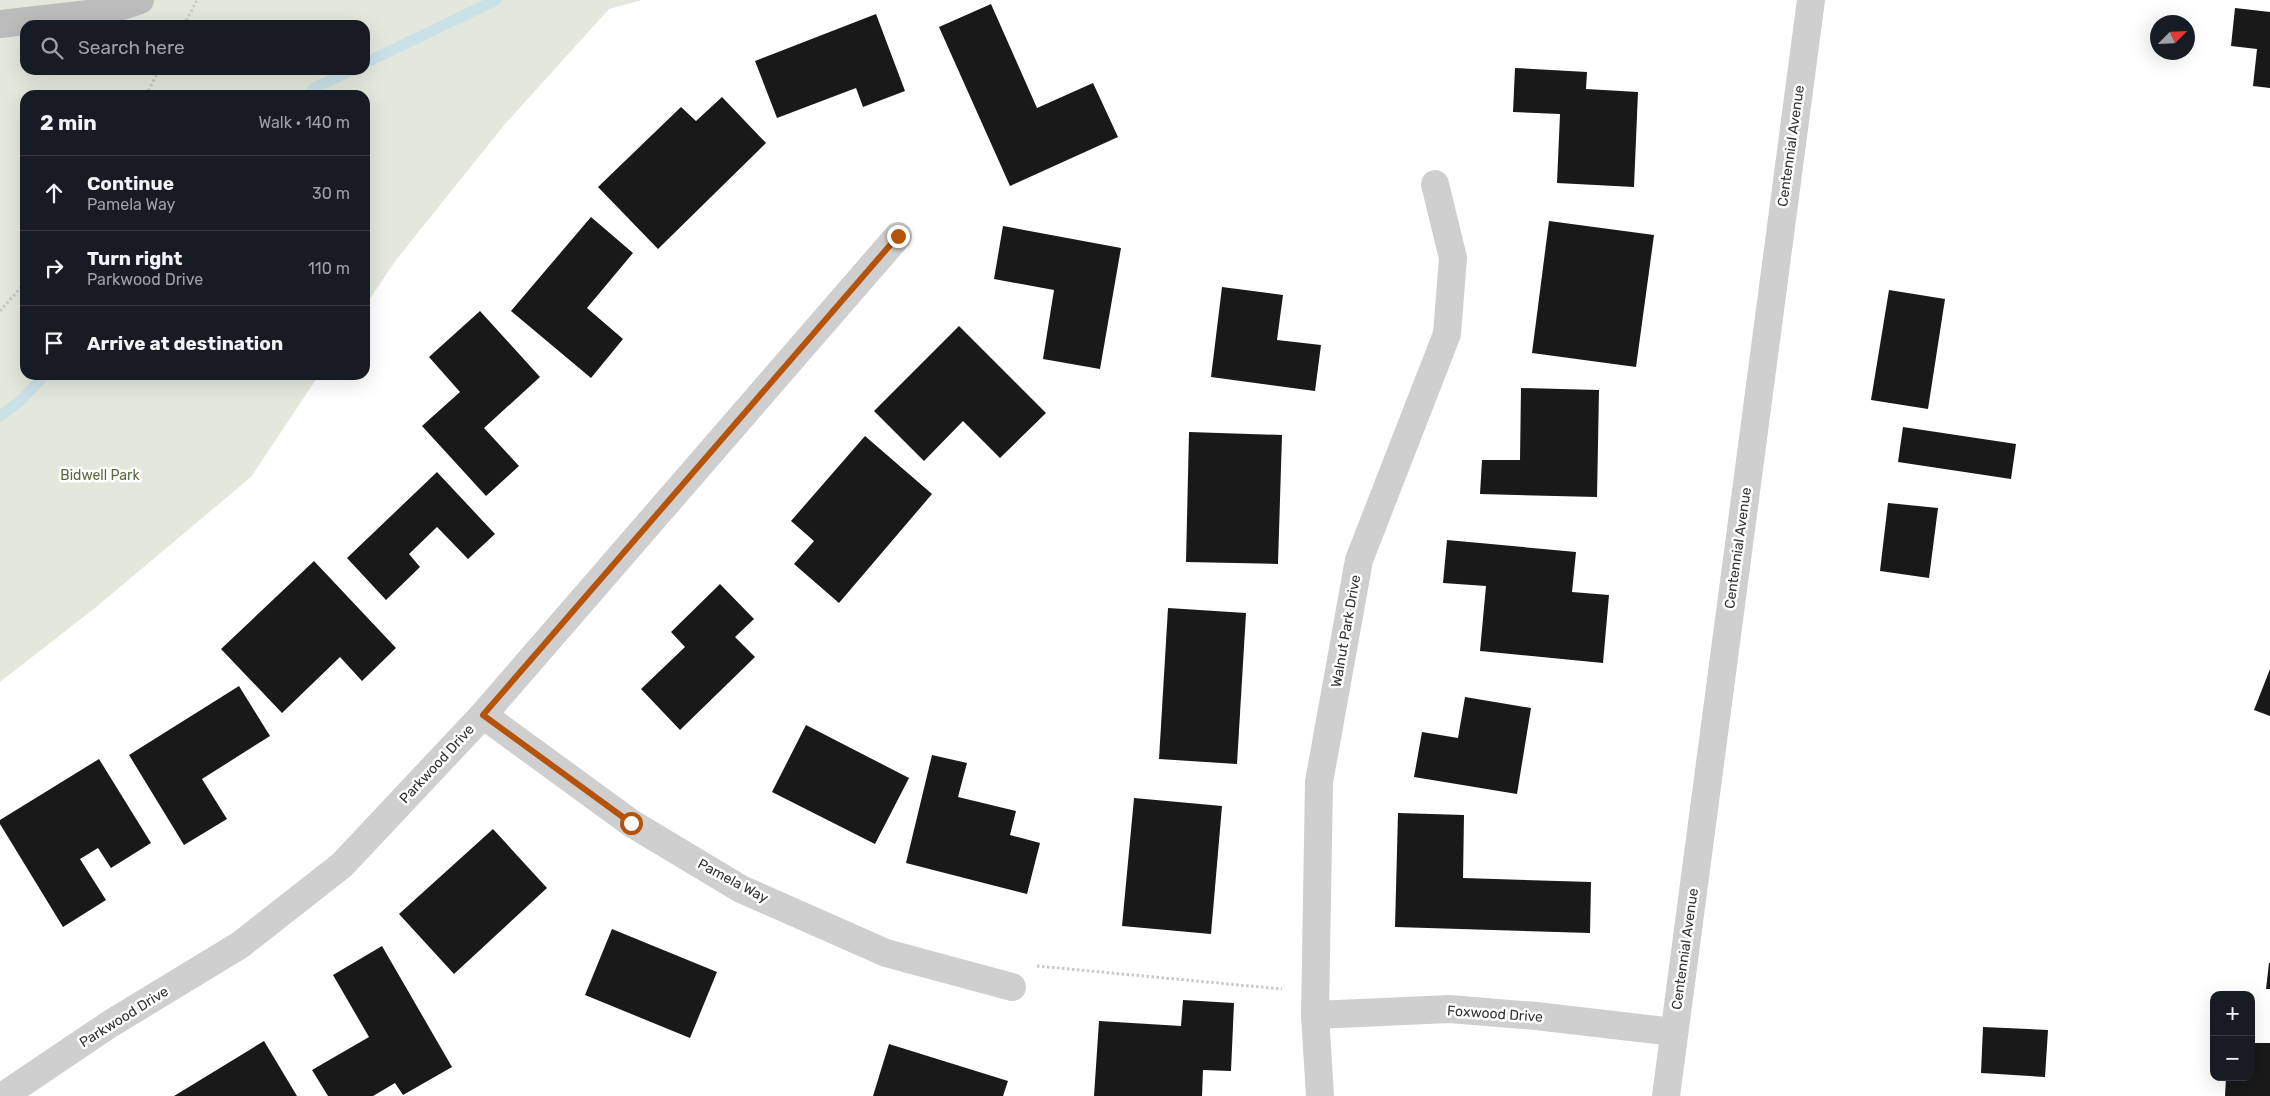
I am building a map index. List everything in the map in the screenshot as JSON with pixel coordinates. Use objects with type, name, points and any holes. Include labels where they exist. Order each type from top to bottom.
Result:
[{"type":"street","points":[[35,20],[105,12],[140,0]]},
{"type":"street","name":"Centennial Avenue","points":[[1666,1096],[1811,0]]},
{"type":"street","points":[[0,24],[20,22]]},
{"type":"street","name":"Walnut Park Drive","points":[[1320,1096],[1315,1004],[1319,782],[1359,560],[1447,334],[1453,258],[1435,184]]},
{"type":"street","name":"Parkwood Drive","points":[[2,1096],[110,1024],[240,945],[342,866],[483,715],[898,236]]},
{"type":"street","name":"Pamela Way","points":[[483,715],[631,823],[741,889],[886,953],[1012,987]]},
{"type":"street","name":"Foxwood Drive","points":[[1315,1004],[1536,1016],[1674,1032]]},
{"type":"path","points":[[187,20],[197,0]]},
{"type":"path","points":[[149,90],[156,75]]},
{"type":"path","points":[[0,311],[20,289]]},
{"type":"path","points":[[1012,987],[1028,965],[1315,1004]]},
{"type":"green space","name":"Bidwell Park","points":[[0,0],[642,0],[609,9],[505,124],[396,260],[370,299],[370,90],[20,90],[20,380],[316,380],[251,477],[95,608],[0,682]]},
{"type":"building","points":[[991,4],[1037,108],[1093,83],[1118,137],[1010,186],[939,27]]},
{"type":"building","points":[[2235,8],[2270,12],[2270,88],[2253,86],[2257,49],[2231,46]]},
{"type":"building","points":[[876,14],[905,91],[863,107],[856,88],[777,118],[755,61]]},
{"type":"building","points":[[1515,68],[1587,72],[1586,89],[1638,92],[1634,187],[1557,183],[1560,114],[1513,112]]},
{"type":"building","points":[[722,97],[766,143],[658,249],[598,187],[681,107],[696,121]]},
{"type":"building","points":[[591,217],[633,253],[587,308],[623,339],[591,378],[511,311]]},
{"type":"building","points":[[1549,221],[1654,235],[1636,367],[1532,353]]},
{"type":"building","points":[[1003,226],[1121,248],[1100,369],[1043,359],[1054,290],[994,279]]},
{"type":"building","points":[[1222,287],[1283,295],[1277,340],[1321,345],[1315,391],[1211,377]]},
{"type":"building","points":[[1889,290],[1945,299],[1928,409],[1871,400]]},
{"type":"building","points":[[480,311],[540,377],[484,428],[519,466],[486,496],[422,426],[460,392],[429,357]]},
{"type":"building","points":[[959,326],[1046,413],[1000,458],[963,421],[924,461],[874,411]]},
{"type":"building","points":[[1521,388],[1599,390],[1597,497],[1480,494],[1482,460],[1520,460]]},
{"type":"building","points":[[1903,427],[2016,444],[2011,479],[1898,462]]},
{"type":"building","points":[[1189,432],[1282,435],[1278,564],[1186,562]]},
{"type":"building","points":[[865,436],[932,494],[839,603],[794,564],[814,541],[791,521]]},
{"type":"building","points":[[437,472],[495,534],[468,559],[437,527],[409,554],[420,567],[386,600],[347,558]]},
{"type":"building","points":[[1888,503],[1938,508],[1929,578],[1880,571]]},
{"type":"building","points":[[1447,540],[1576,552],[1572,592],[1609,595],[1603,663],[1480,651],[1486,586],[1443,583]]},
{"type":"building","points":[[314,561],[396,648],[362,681],[340,657],[282,713],[221,649]]},
{"type":"building","points":[[720,584],[754,619],[735,637],[755,657],[680,730],[641,689],[685,647],[671,632]]},
{"type":"building","points":[[1168,608],[1246,613],[1237,764],[1159,759]]},
{"type":"building","points":[[2270,669],[2270,716],[2254,710]]},
{"type":"building","points":[[239,686],[270,736],[202,779],[227,819],[184,845],[129,755]]},
{"type":"building","points":[[1465,697],[1531,708],[1517,794],[1414,777],[1422,732],[1458,738]]},
{"type":"building","points":[[806,725],[909,778],[875,844],[772,792]]},
{"type":"building","points":[[932,755],[967,763],[958,797],[1016,811],[1010,835],[1040,843],[1027,894],[906,863]]},
{"type":"building","points":[[99,759],[151,843],[111,868],[98,848],[80,859],[106,900],[63,927],[0,824],[0,820]]},
{"type":"building","points":[[1134,798],[1222,806],[1211,934],[1122,926]]},
{"type":"building","points":[[1398,813],[1464,815],[1463,878],[1591,882],[1590,933],[1395,927]]},
{"type":"building","points":[[493,829],[547,888],[454,974],[399,914]]},
{"type":"building","points":[[612,929],[717,972],[690,1038],[585,995]]},
{"type":"building","points":[[382,946],[452,1067],[403,1095],[395,1083],[373,1096],[328,1096],[312,1070],[369,1037],[333,975]]},
{"type":"building","points":[[2269,963],[2270,989],[2266,989]]},
{"type":"building","points":[[1183,1000],[1234,1003],[1231,1071],[1203,1070],[1202,1096],[1094,1096],[1099,1021],[1181,1026]]},
{"type":"building","points":[[1983,1027],[2048,1030],[2045,1077],[1981,1073]]},
{"type":"building","points":[[264,1041],[297,1096],[174,1096]]},
{"type":"building","points":[[2255,1043],[2270,1043],[2270,1096],[2225,1096],[2226,1081],[2255,1081]]},
{"type":"building","points":[[889,1044],[1008,1081],[1003,1096],[873,1096]]},
{"type":"waterway","points":[[370,61],[496,0]]},
{"type":"waterway","points":[[313,90],[341,75]]},
{"type":"waterway","points":[[0,416],[20,401],[40,380]]},
{"type":"route","points":[[631,823],[483,715],[898,236]]}]
